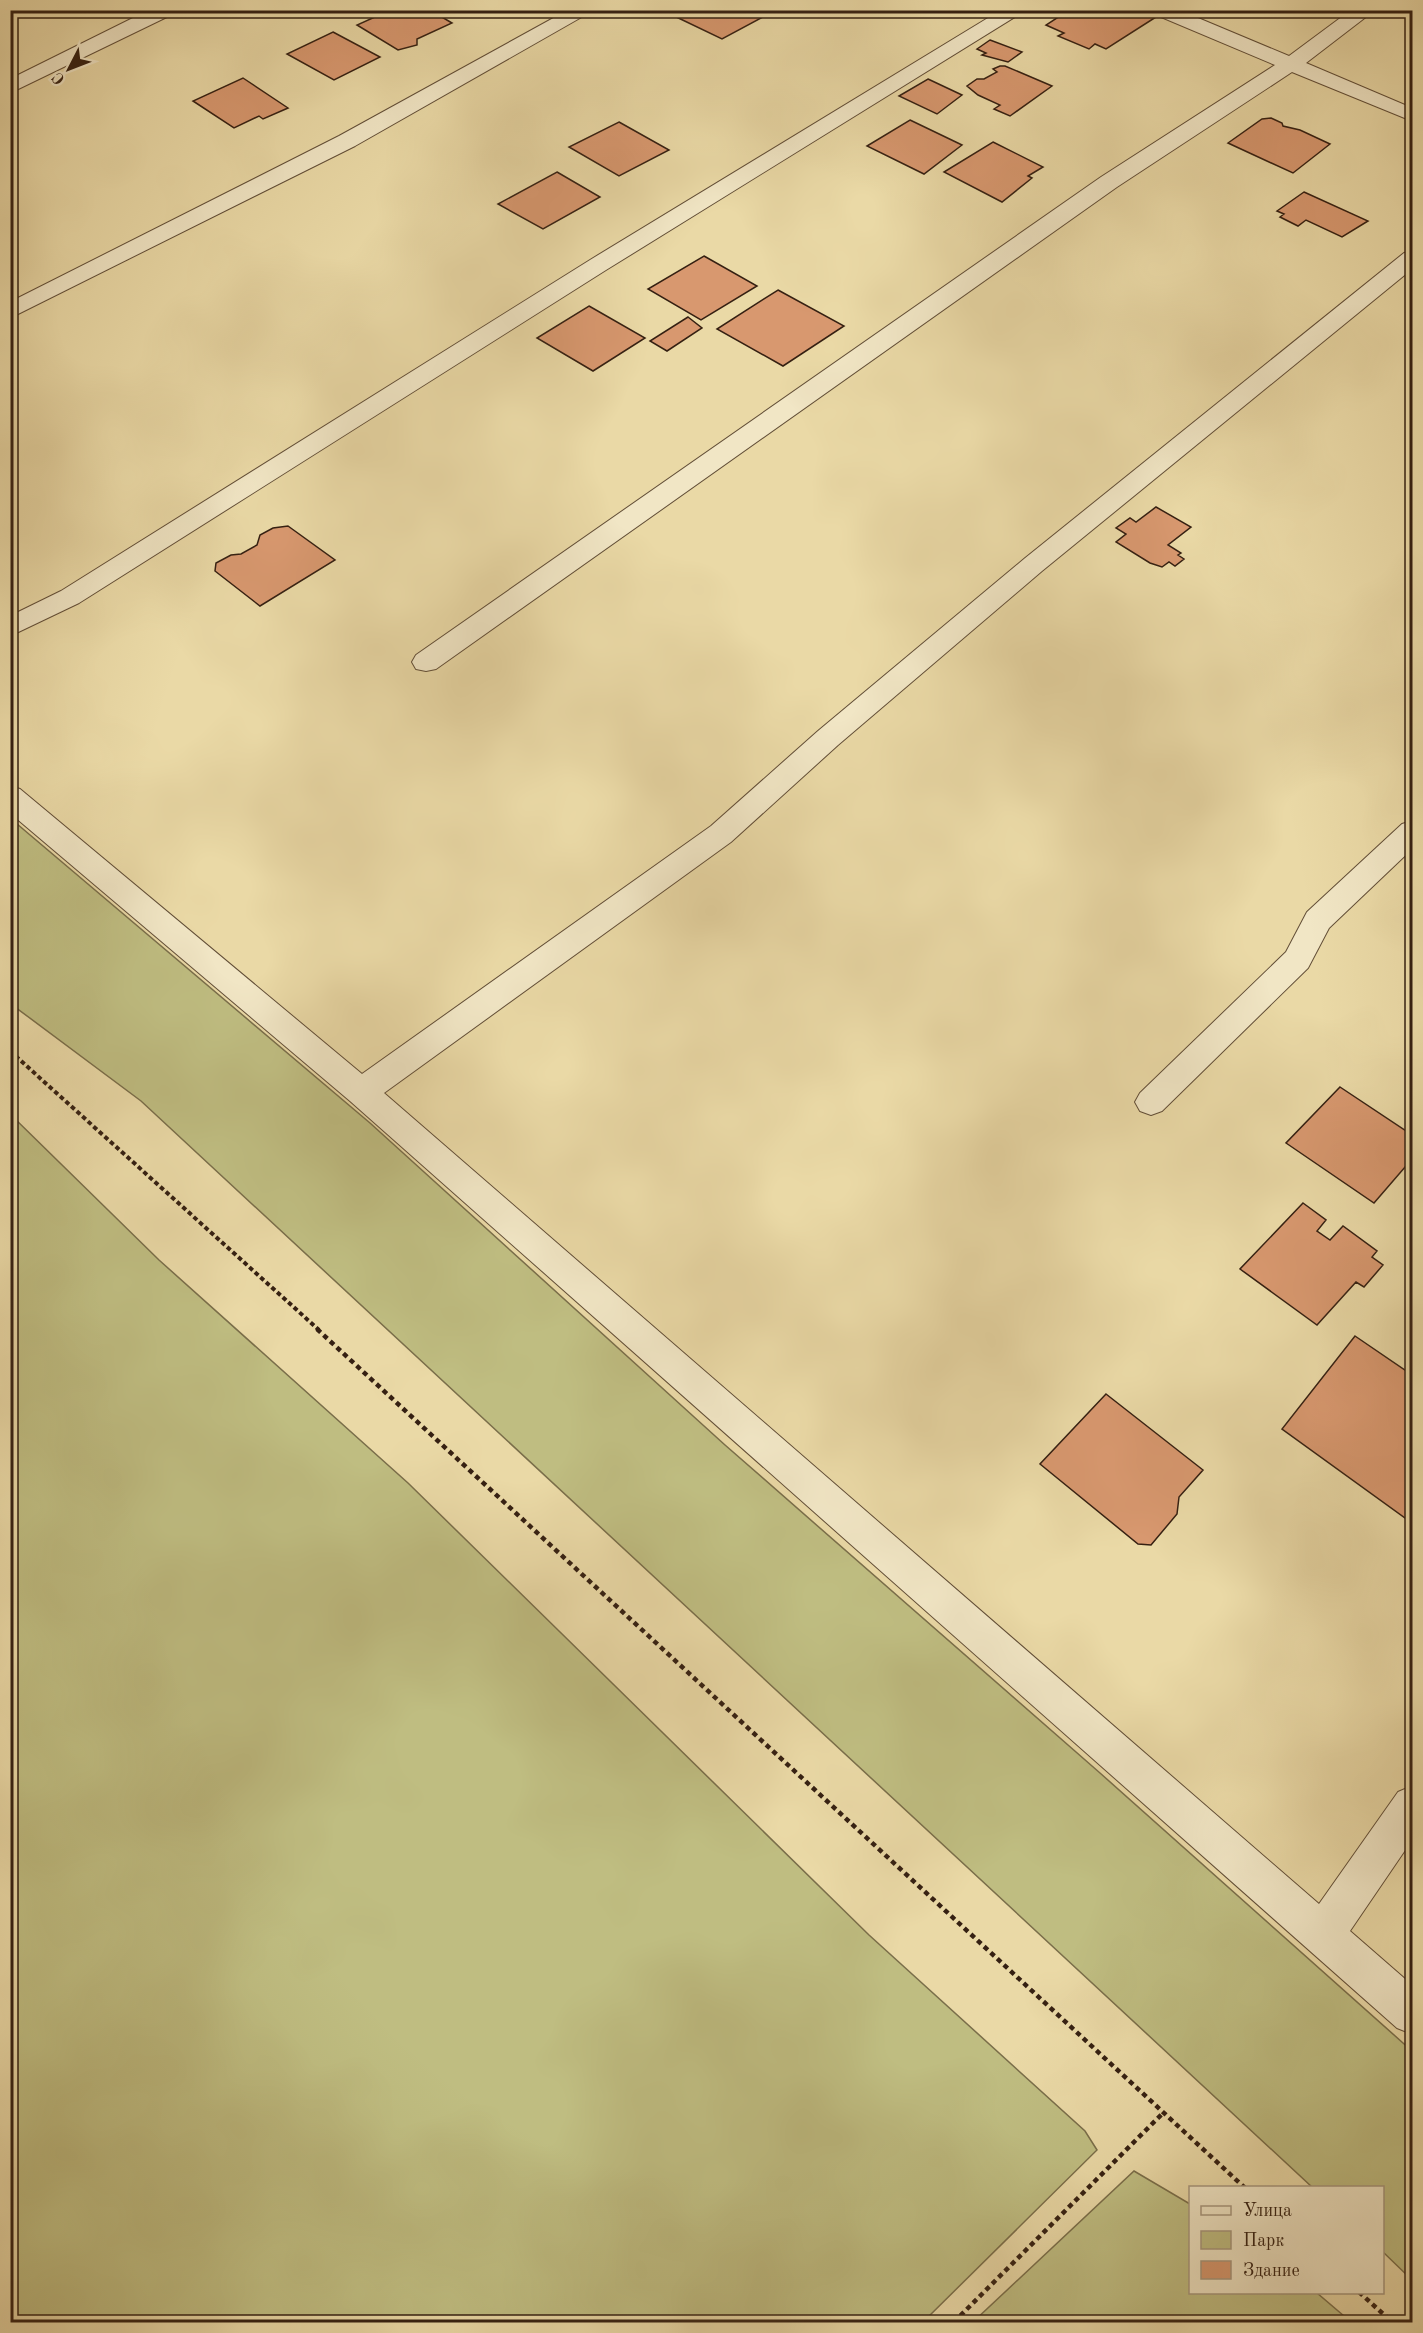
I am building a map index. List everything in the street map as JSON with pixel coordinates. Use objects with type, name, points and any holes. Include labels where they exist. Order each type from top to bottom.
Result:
[{"type":"street","points":[[10,87],[166,10]]},
{"type":"street","points":[[10,311],[347,141],[584,10]]},
{"type":"street","points":[[10,627],[70,597],[598,265],[1016,10]]},
{"type":"street","points":[[1161,10],[1293,63],[1413,115]]},
{"type":"street","points":[[426,662],[1109,182],[1293,63],[1365,10]]},
{"type":"street","points":[[361,1092],[721,834],[828,738],[1033,565],[1413,258]]},
{"type":"street","points":[[10,796],[361,1092],[1413,2013]]},
{"type":"street","points":[[1151,1102],[1297,960],[1318,920],[1413,832]]},
{"type":"street","points":[[1323,1933],[1413,1806]]},
{"type":"path","points":[[10,1051],[244,1261],[1244,2186]]},
{"type":"path","points":[[954,2322],[1164,2113]]},
{"type":"path","points":[[1361,2294],[1392,2322]]},
{"type":"green space","points":[[10,818],[370,1123],[725,1445],[1100,1773],[1412,2051],[1412,2280],[1384,2253],[1384,2186],[1311,2186],[141,1101],[11,1004]]},
{"type":"green space","points":[[10,1114],[159,1260],[408,1483],[869,1935],[1085,2131],[1097,2150],[923,2322],[11,2322]]},
{"type":"green space","points":[[1134,2171],[1189,2203],[1189,2294],[1318,2294],[1351,2322],[973,2322]]},
{"type":"building","points":[[380,10],[430,10],[452,23],[417,39],[417,45],[398,50],[357,25],[375,17],[371,15]]},
{"type":"building","points":[[672,10],[749,10],[763,17],[722,39],[668,13]]},
{"type":"building","points":[[1069,10],[1141,10],[1156,17],[1106,49],[1095,44],[1089,49],[1058,36],[1064,33],[1046,25]]},
{"type":"building","points":[[333,32],[380,57],[334,80],[287,54]]},
{"type":"building","points":[[990,40],[1022,52],[1008,62],[982,55],[986,53],[977,49]]},
{"type":"building","points":[[1000,66],[1052,86],[1010,116],[994,109],[1000,105],[978,95],[967,86],[977,79],[984,79],[997,72],[993,69]]},
{"type":"building","points":[[243,78],[288,108],[263,119],[259,116],[234,128],[193,101]]},
{"type":"building","points":[[928,79],[962,95],[937,114],[899,96]]},
{"type":"building","points":[[1271,118],[1282,123],[1283,126],[1300,130],[1330,144],[1293,173],[1228,143],[1262,119]]},
{"type":"building","points":[[910,120],[962,145],[924,174],[867,146]]},
{"type":"building","points":[[619,122],[669,150],[619,176],[569,147]]},
{"type":"building","points":[[993,142],[1043,167],[1028,176],[1032,178],[1002,202],[944,172]]},
{"type":"building","points":[[557,172],[600,197],[543,229],[498,204]]},
{"type":"building","points":[[1304,192],[1368,221],[1342,237],[1306,220],[1298,226],[1280,217],[1284,214],[1277,211]]},
{"type":"building","points":[[704,256],[757,286],[701,320],[648,289]]},
{"type":"building","points":[[778,290],[844,326],[783,366],[717,329]]},
{"type":"building","points":[[589,306],[645,338],[593,371],[537,338]]},
{"type":"building","points":[[688,317],[702,328],[667,351],[650,341]]},
{"type":"building","points":[[1156,507],[1191,527],[1168,545],[1181,553],[1178,555],[1184,559],[1175,566],[1169,562],[1162,567],[1150,563],[1116,542],[1126,534],[1116,528],[1130,518],[1136,522]]},
{"type":"building","points":[[288,526],[335,560],[260,606],[215,571],[216,563],[231,555],[241,554],[257,545],[260,535],[273,528]]},
{"type":"building","points":[[1340,1087],[1412,1135],[1412,1159],[1374,1203],[1286,1143]]},
{"type":"building","points":[[1303,1203],[1326,1220],[1317,1231],[1330,1240],[1343,1226],[1377,1251],[1372,1257],[1383,1265],[1364,1287],[1356,1282],[1317,1325],[1240,1269]]},
{"type":"building","points":[[1355,1336],[1412,1375],[1412,1523],[1282,1429]]},
{"type":"building","points":[[1106,1394],[1203,1470],[1179,1497],[1177,1514],[1151,1545],[1138,1544],[1040,1464]]}]
